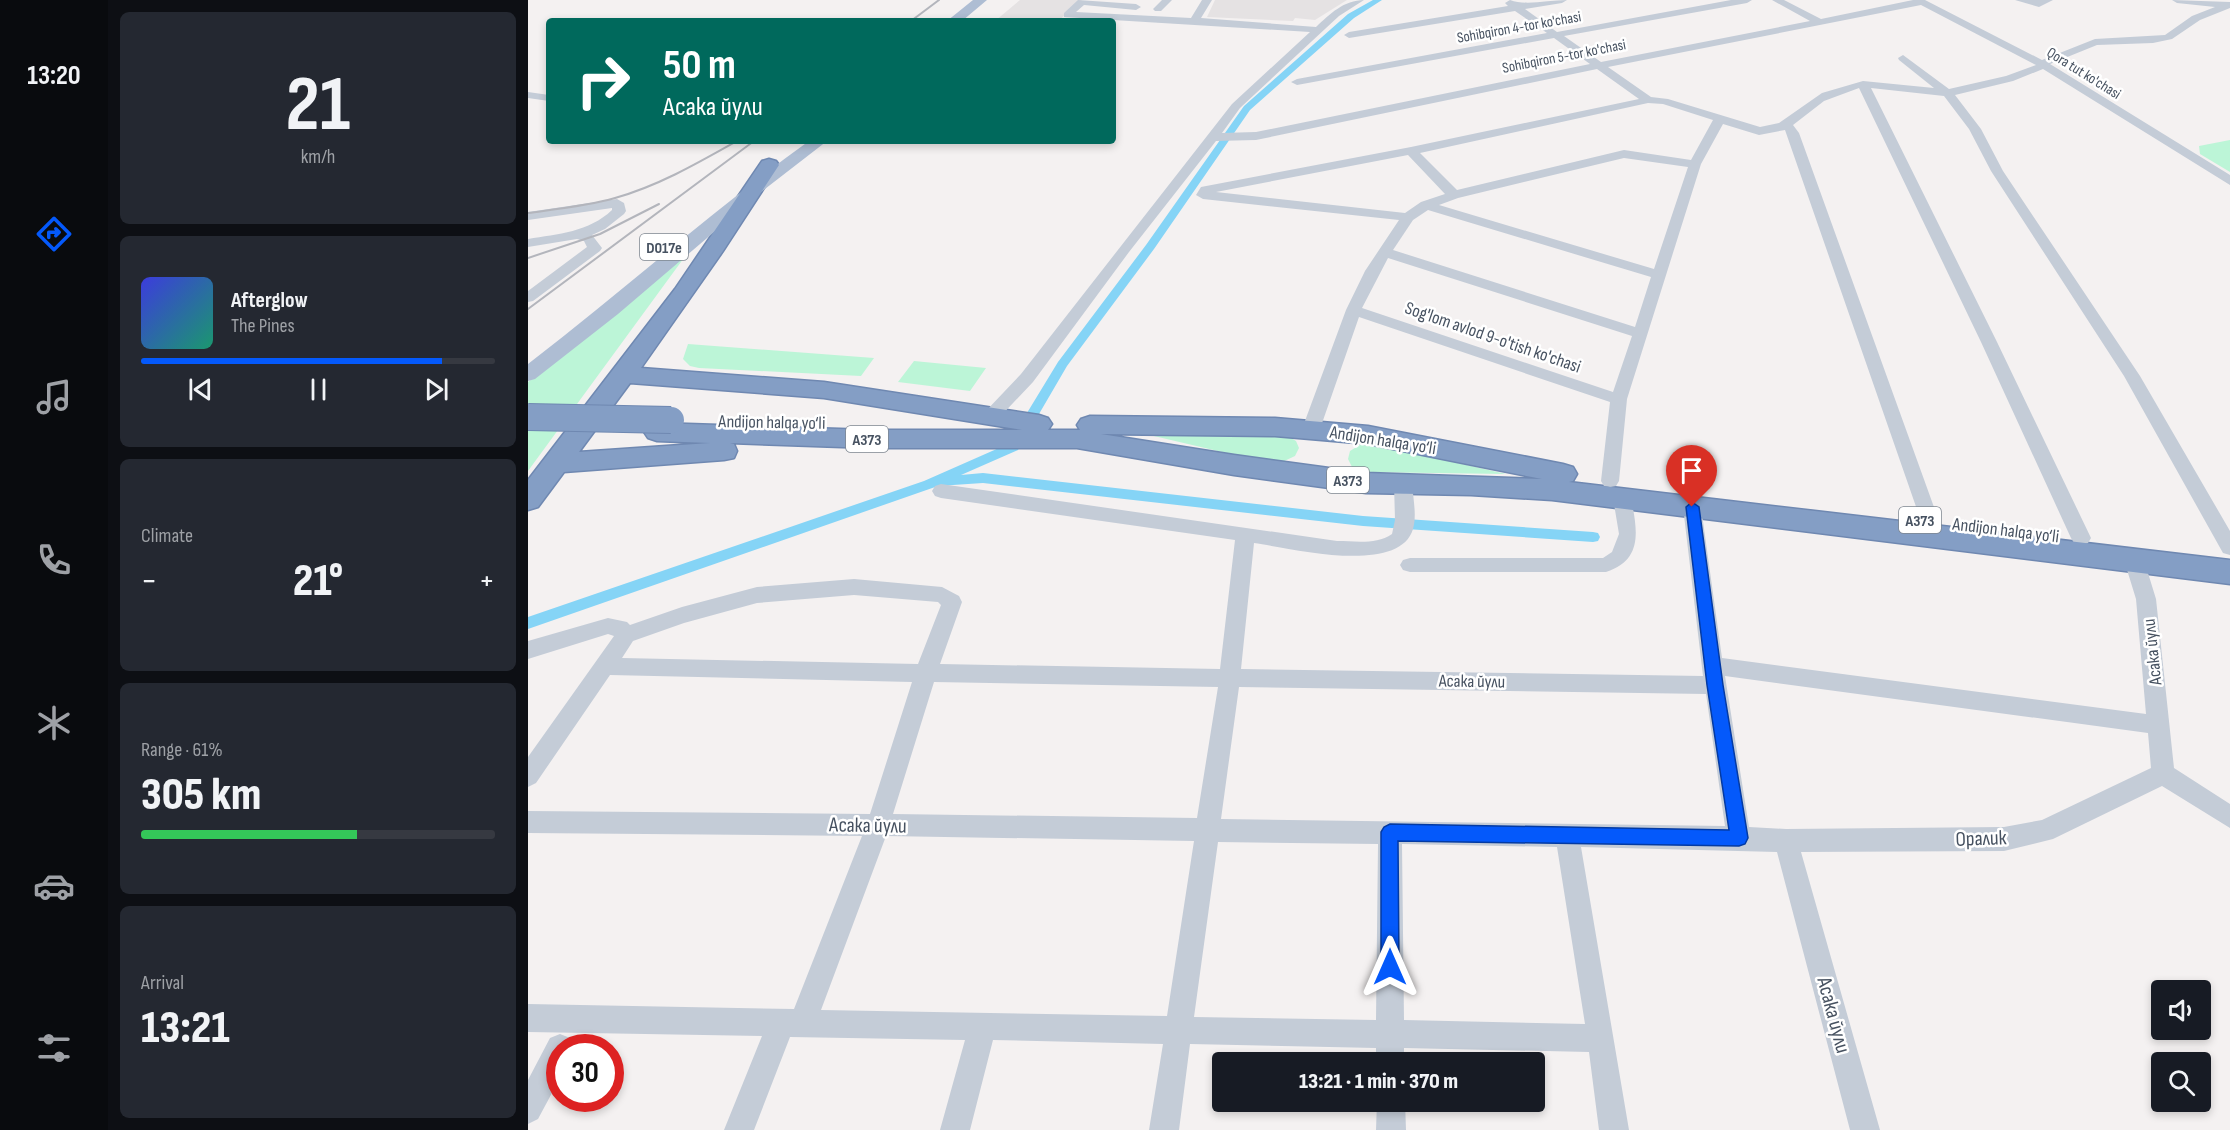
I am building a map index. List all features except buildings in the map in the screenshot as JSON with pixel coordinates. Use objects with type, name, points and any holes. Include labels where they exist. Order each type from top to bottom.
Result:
[{"type":"highway","points":[[528,500],[623,375],[769,165]]},
{"type":"highway","points":[[623,375],[824,390],[1048,426]]},
{"type":"highway","name":"Andijon halqa yo‘li","points":[[528,417],[871,439],[1077,439],[1351,480],[1403,493],[1616,489],[2230,554]]},
{"type":"highway","name":"Andijon halqa yo‘li","points":[[528,429],[664,426],[1275,427],[1311,429],[1368,435],[1540,471],[1692,507],[2230,572]]},
{"type":"highway","points":[[1288,472],[1318,457],[1320,443],[1311,429]]},
{"type":"highway","points":[[1351,480],[1344,473],[1340,464],[1340,455],[1346,447],[1368,435]]},
{"type":"highway","points":[[557,463],[871,439]]},
{"type":"main road","points":[[958,18],[981,0]]},
{"type":"main road","points":[[973,18],[996,0]]},
{"type":"main road","name":"D017e","points":[[528,352],[797,144]]},
{"type":"main road","name":"D017e","points":[[528,374],[611,310],[755,188],[815,144]]},
{"type":"street","points":[[1148,20],[1167,0]]},
{"type":"street","points":[[1194,21],[1207,0]]},
{"type":"street","points":[[990,417],[1027,378],[1124,249],[1215,137],[1236,106],[1336,15],[1359,0]]},
{"type":"street","points":[[1506,0],[1648,100]]},
{"type":"street","points":[[1349,35],[1562,0]]},
{"type":"street","name":"Sohibqiron 4-tor ko'chasi","points":[[1297,82],[1747,0]]},
{"type":"street","points":[[1777,0],[1820,22]]},
{"type":"street","name":"Sohibqiron 5-tor ko'chasi","points":[[1215,137],[1256,136],[1599,65],[1941,0]]},
{"type":"street","points":[[2020,0],[2038,4],[2048,0]]},
{"type":"street","points":[[2177,0],[2228,3]]},
{"type":"street","points":[[1116,18],[1067,15],[1083,1],[1158,9]]},
{"type":"street","name":"Qora tut ko'chasi","points":[[1922,2],[2042,64],[2230,181]]},
{"type":"street","points":[[1408,217],[1203,195],[1206,190],[1411,151],[1648,100],[1664,101],[1759,131],[1774,130],[1787,125],[1822,98],[1863,84],[1947,93],[2009,80],[2095,42],[2153,40],[2168,37],[2196,18],[2228,3]]},
{"type":"street","points":[[1116,18],[1249,23],[1321,30]]},
{"type":"street","points":[[1903,58],[1947,93],[1961,108],[1997,171],[2132,376],[2230,548]]},
{"type":"street","points":[[1863,84],[1989,342],[2081,538]]},
{"type":"street","points":[[528,95],[546,98]]},
{"type":"street","points":[[1410,565],[1576,567],[1606,565],[1620,556],[1628,534],[1616,489],[1619,399],[1695,164],[1720,119]]},
{"type":"street","points":[[1787,125],[1793,133],[1930,521]]},
{"type":"street","points":[[1411,151],[1454,195]]},
{"type":"street","points":[[1311,429],[1354,310],[1372,271],[1408,217],[1426,205],[1454,195],[1624,154],[1695,164]]},
{"type":"street","points":[[528,216],[617,203],[619,212],[595,230],[528,243]]},
{"type":"street","points":[[1426,205],[1659,275]]},
{"type":"street","points":[[528,298],[595,248],[589,238],[578,235]]},
{"type":"street","points":[[1384,252],[1640,334]]},
{"type":"street","name":"Sog'lom avlod 9-o'tish ko'chasi","points":[[1354,310],[1619,399]]},
{"type":"street","points":[[941,491],[1337,548],[1386,547],[1398,540],[1403,531],[1403,493]]},
{"type":"street","points":[[1692,507],[1714,676],[1739,838]]},
{"type":"street","points":[[1164,1130],[1230,677],[1245,536]]},
{"type":"street","name":"Асака йули","points":[[2134,560],[2146,599],[2163,774]]},
{"type":"street","points":[[528,776],[626,635],[682,615],[757,595],[854,587],[942,595],[951,602],[925,675],[878,825],[792,1023],[739,1130]]},
{"type":"street","points":[[528,650],[608,626],[620,628],[626,635]]},
{"type":"street","name":"Асака йули","points":[[604,666],[925,675],[1714,676],[2159,725]]},
{"type":"street","points":[[2163,774],[2230,817]]},
{"type":"street","name":"Оралик","points":[[1786,840],[2004,839],[2044,831],[2163,774]]},
{"type":"street","name":"Асака йули","points":[[528,822],[1390,832],[1786,840],[1865,1130]]},
{"type":"street","points":[[1390,832],[1390,1052]]},
{"type":"street","points":[[1567,835],[1614,1130]]},
{"type":"street","points":[[528,1018],[1601,1038]]},
{"type":"street","points":[[567,1034],[575,1019]]},
{"type":"street","points":[[955,1130],[983,1026]]},
{"type":"street","points":[[528,1109],[546,1075]]},
{"type":"street","points":[[1390,1112],[1391,1130]]},
{"type":"shaded area","points":[[1020,0],[1082,0],[1061,18],[999,18]]},
{"type":"shaded area","points":[[1215,0],[1347,0],[1315,20],[1295,18],[1293,21],[1207,17]]},
{"type":"green space","points":[[2230,140],[2230,172],[2200,154],[2199,146]]},
{"type":"green space","points":[[689,251],[528,471],[528,382]]},
{"type":"green space","points":[[688,344],[874,358],[861,376],[699,368],[690,366],[683,359]]},
{"type":"green space","points":[[914,361],[986,368],[970,391],[898,382]]},
{"type":"green space","points":[[1141,433],[1287,436],[1296,441],[1299,448],[1295,456],[1280,463],[1252,459]]},
{"type":"green space","points":[[1363,443],[1506,474],[1362,472],[1352,467],[1348,459],[1350,451]]},
{"type":"waterway","points":[[528,623],[929,484],[1013,447],[1062,365],[1150,247],[1247,108],[1351,16],[1378,0]]},
{"type":"waterway","points":[[943,482],[983,478],[1363,521],[1593,537]]},
{"type":"railway","points":[[915,18],[939,0]]},
{"type":"railway","points":[[528,213],[594,203],[631,193],[678,173],[732,144]]},
{"type":"railway","points":[[528,309],[750,144]]},
{"type":"railway","points":[[528,258],[600,234],[659,204]]},
{"type":"route","points":[[1390,967],[1390,832],[1739,838],[1715,685],[1692,507]]}]
